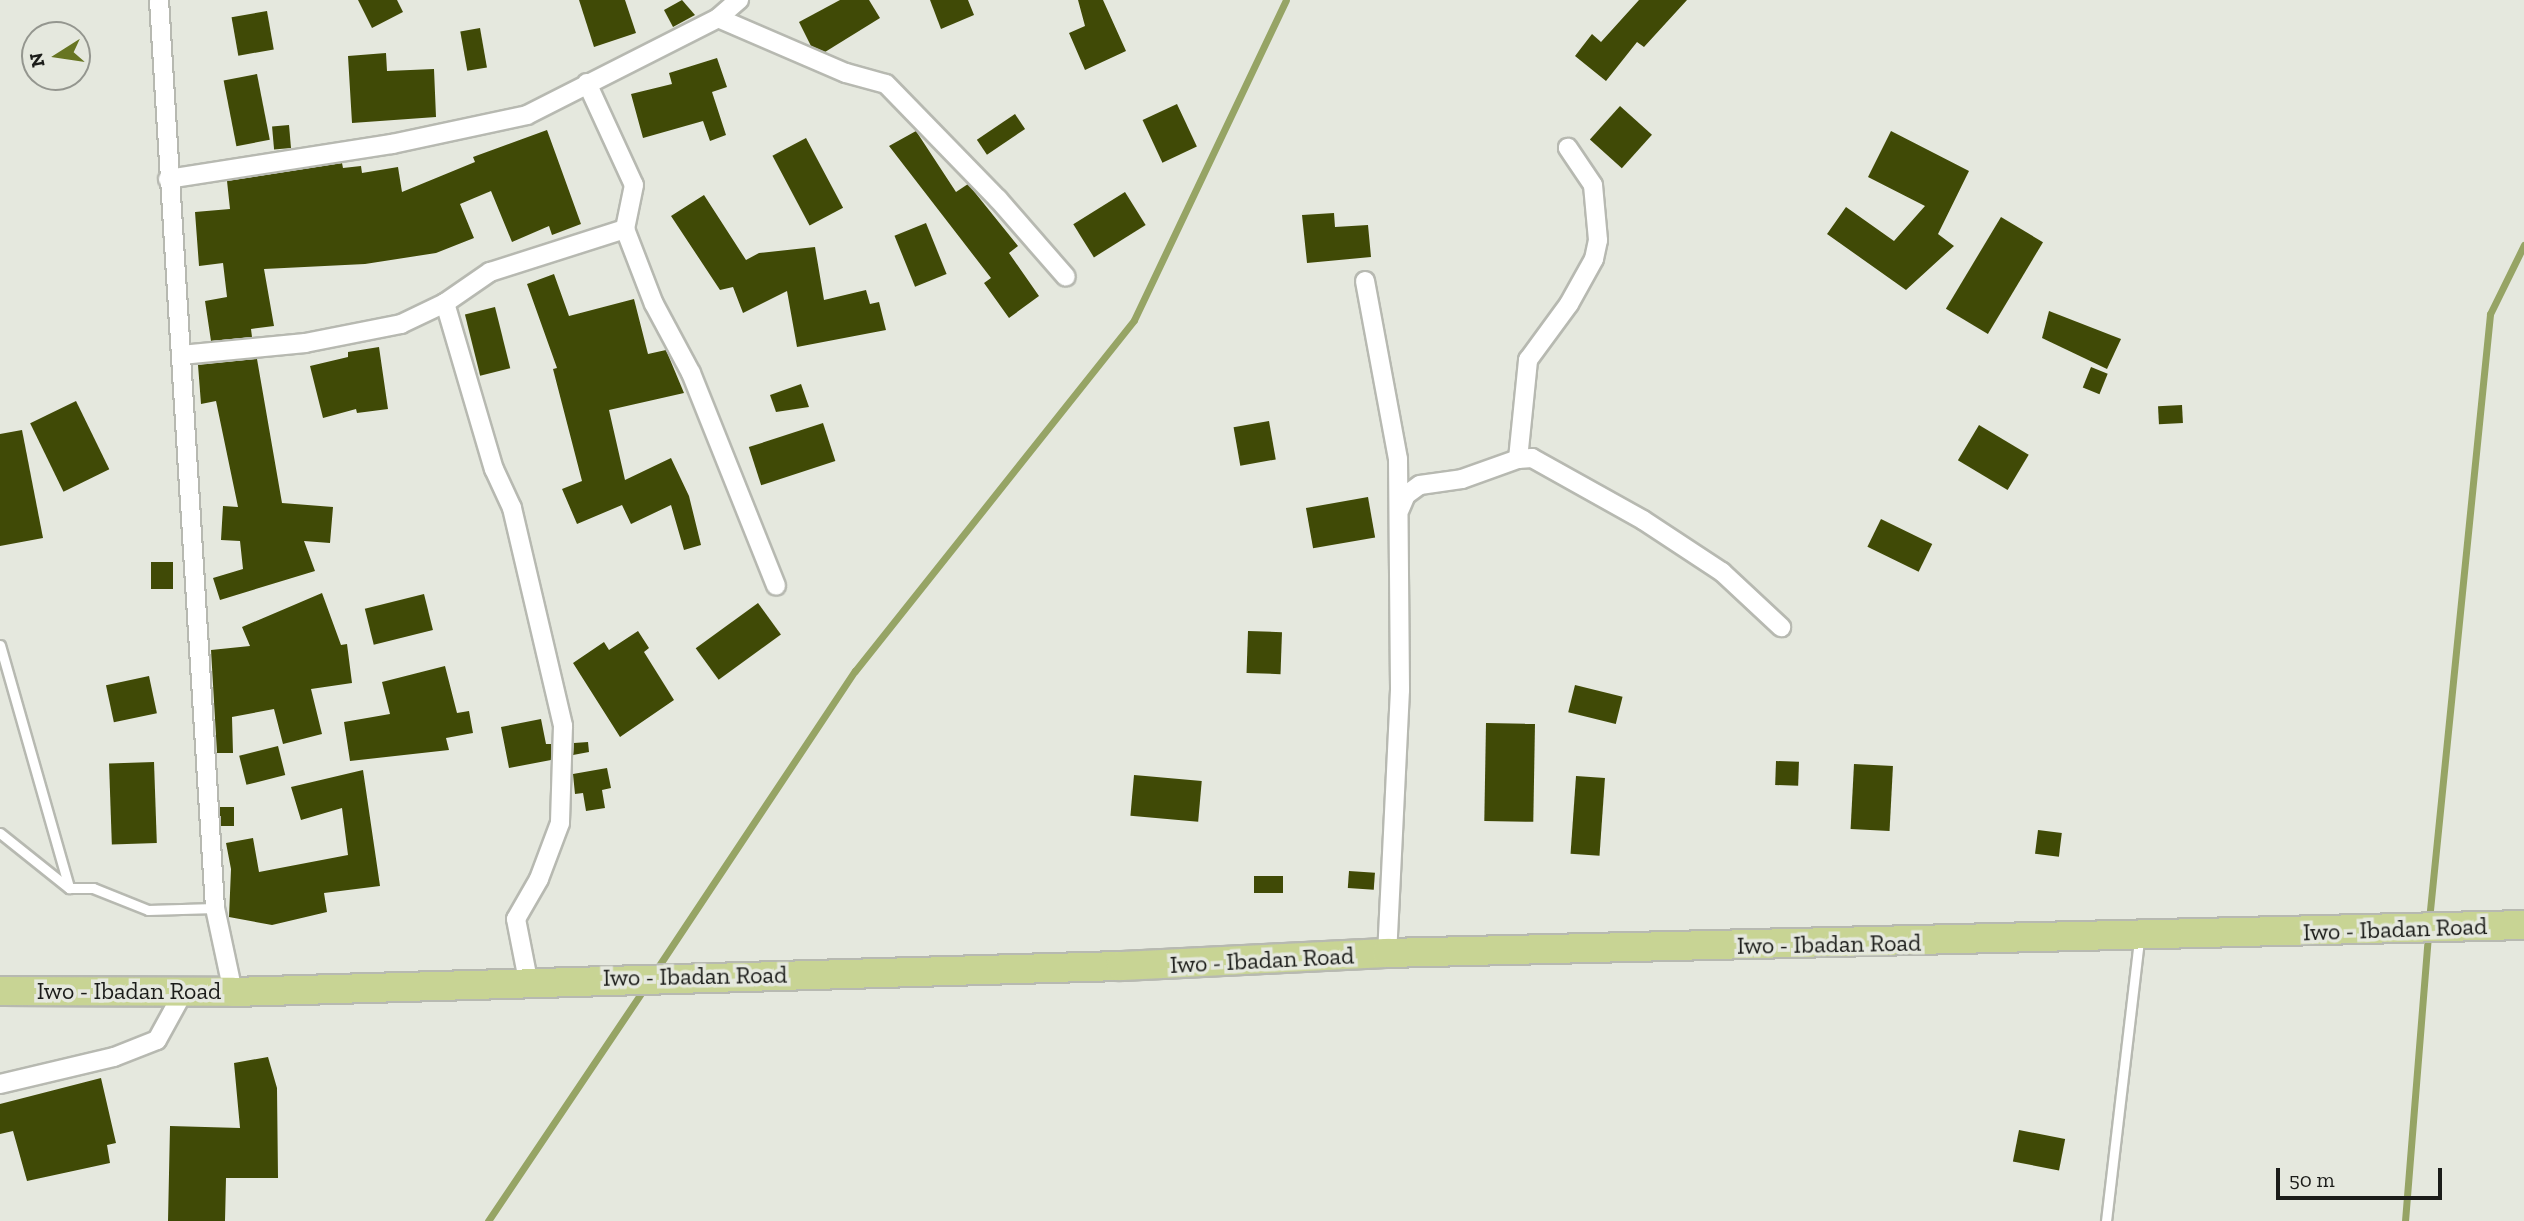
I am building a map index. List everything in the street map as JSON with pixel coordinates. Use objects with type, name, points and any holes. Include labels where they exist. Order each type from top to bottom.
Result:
[{"type":"main road","name":"Iwo - Ibadan Road","points":[[0,991],[185,989],[233,992],[528,980],[1121,966],[1387,953],[2511,926]]},
{"type":"street","points":[[159,0],[215,908],[233,992]]},
{"type":"street","points":[[168,178],[391,144],[527,115],[718,18],[739,0]]},
{"type":"street","points":[[718,18],[846,73],[886,84],[998,199],[1066,277]]},
{"type":"street","points":[[587,83],[634,185],[625,229],[654,304],[691,373],[776,586]]},
{"type":"street","points":[[1518,459],[1528,360],[1569,304],[1594,259],[1598,240],[1593,185],[1568,148]]},
{"type":"street","points":[[181,355],[355,335],[401,324],[445,303],[490,272],[625,229]]},
{"type":"street","points":[[1364,281],[1392,406],[1400,509],[1399,712],[1387,953]]},
{"type":"street","points":[[445,303],[494,469],[512,508],[563,726],[560,823],[539,879],[516,919],[528,980]]},
{"type":"street","points":[[1400,509],[1406,495],[1420,485],[1462,479],[1518,459],[1532,458],[1643,520],[1722,572],[1781,627]]},
{"type":"street","points":[[0,1084],[114,1057],[157,1040],[185,989]]},
{"type":"lane","points":[[0,645],[69,888]]},
{"type":"lane","points":[[0,833],[69,888],[93,887],[148,910],[215,908]]},
{"type":"lane","points":[[2106,1221],[2139,937]]},
{"type":"building","points":[[358,0],[397,0],[403,12],[372,28]]},
{"type":"building","points":[[579,0],[625,0],[636,33],[594,47]]},
{"type":"building","points":[[682,0],[695,15],[673,27],[664,10]]},
{"type":"building","points":[[840,0],[869,0],[880,18],[825,52],[811,46],[799,22]]},
{"type":"building","points":[[930,0],[968,0],[974,15],[941,29]]},
{"type":"building","points":[[1078,0],[1103,0],[1126,51],[1085,70],[1069,33],[1085,26]]},
{"type":"building","points":[[1639,0],[1687,0],[1644,47],[1637,42],[1606,81],[1575,56],[1592,34],[1601,42]]},
{"type":"building","points":[[267,11],[274,49],[238,56],[232,17]]},
{"type":"building","points":[[480,28],[487,67],[467,71],[460,31]]},
{"type":"building","points":[[386,53],[387,71],[434,69],[436,117],[352,123],[348,56]]},
{"type":"building","points":[[717,58],[727,87],[712,92],[726,135],[710,141],[703,121],[643,138],[631,94],[672,84],[669,73]]},
{"type":"building","points":[[257,74],[270,140],[236,146],[224,80]]},
{"type":"building","points":[[1177,104],[1197,147],[1162,163],[1143,120]]},
{"type":"building","points":[[1620,106],[1652,135],[1622,168],[1590,139]]},
{"type":"building","points":[[1015,114],[1025,129],[987,155],[977,140]]},
{"type":"building","points":[[289,125],[291,148],[274,149],[272,126]]},
{"type":"building","points":[[547,130],[581,224],[552,235],[549,226],[512,242],[491,191],[460,204],[474,238],[436,253],[365,264],[264,269],[274,326],[251,329],[252,337],[211,341],[205,301],[227,297],[223,263],[199,266],[195,212],[230,209],[227,181],[342,163],[343,168],[361,166],[362,173],[398,167],[402,192],[475,162],[473,157]]},
{"type":"building","points":[[916,131],[956,192],[968,184],[1018,246],[1009,253],[1039,296],[1009,318],[984,283],[991,278],[889,146]]},
{"type":"building","points":[[1891,131],[1969,171],[1938,234],[1954,246],[1906,290],[1827,234],[1846,207],[1894,241],[1925,206],[1868,177]]},
{"type":"building","points":[[806,138],[843,208],[810,226],[772,156]]},
{"type":"building","points":[[1125,192],[1146,225],[1094,257],[1073,224]]},
{"type":"building","points":[[704,195],[746,260],[759,253],[815,247],[824,300],[866,290],[870,304],[879,302],[886,330],[797,347],[787,291],[743,313],[733,287],[720,290],[671,216]]},
{"type":"building","points":[[1334,213],[1335,227],[1368,225],[1371,257],[1307,263],[1302,215]]},
{"type":"building","points":[[2001,217],[2043,242],[1988,334],[1946,309]]},
{"type":"building","points":[[926,223],[947,274],[915,287],[894,236]]},
{"type":"building","points":[[554,274],[569,316],[634,299],[648,354],[666,350],[684,393],[609,410],[625,480],[671,458],[689,496],[701,545],[684,550],[671,505],[631,524],[622,505],[577,524],[562,489],[582,481],[553,369],[557,368],[527,284]]},
{"type":"building","points":[[495,307],[510,368],[480,376],[465,314]]},
{"type":"building","points":[[2049,311],[2121,339],[2107,369],[2042,338]]},
{"type":"building","points":[[379,347],[388,409],[357,413],[356,409],[323,418],[310,366],[348,357],[348,352]]},
{"type":"building","points":[[257,359],[282,503],[333,507],[330,543],[304,541],[315,571],[220,600],[213,578],[243,569],[240,541],[221,540],[223,506],[238,507],[216,401],[201,404],[198,365]]},
{"type":"building","points":[[2091,367],[2108,374],[2099,394],[2083,387]]},
{"type":"building","points":[[801,384],[809,407],[776,412],[770,395]]},
{"type":"building","points":[[76,401],[109,469],[63,492],[30,423]]},
{"type":"building","points":[[2182,405],[2183,423],[2159,424],[2158,406]]},
{"type":"building","points":[[1269,421],[1276,459],[1240,466],[1234,427]]},
{"type":"building","points":[[823,423],[835,461],[761,485],[749,447]]},
{"type":"building","points":[[1979,425],[2029,455],[2008,490],[1958,460]]},
{"type":"building","points":[[22,430],[43,538],[0,546],[0,434]]},
{"type":"building","points":[[1368,497],[1375,537],[1313,548],[1306,508]]},
{"type":"building","points":[[1881,519],[1932,544],[1919,572],[1867,547]]},
{"type":"building","points":[[151,562],[173,562],[173,589],[151,589]]},
{"type":"building","points":[[322,593],[341,645],[347,644],[352,683],[311,689],[322,734],[283,744],[274,709],[232,717],[233,753],[217,753],[211,650],[250,646],[242,627]]},
{"type":"building","points":[[424,594],[433,630],[374,645],[365,609]]},
{"type":"building","points":[[758,603],[781,635],[719,680],[696,648]]},
{"type":"building","points":[[638,631],[649,648],[644,652],[674,700],[620,737],[573,663],[604,642],[609,650]]},
{"type":"building","points":[[1248,631],[1282,632],[1281,674],[1247,673]]},
{"type":"building","points":[[445,666],[457,713],[469,711],[473,733],[446,738],[449,750],[350,761],[344,722],[390,714],[382,682]]},
{"type":"building","points":[[149,676],[157,713],[114,722],[106,685]]},
{"type":"building","points":[[1575,685],[1623,697],[1616,724],[1568,712]]},
{"type":"building","points":[[541,719],[546,744],[551,744],[551,760],[509,768],[501,727]]},
{"type":"building","points":[[1486,723],[1535,724],[1533,822],[1484,821]]},
{"type":"building","points":[[588,742],[589,752],[573,755],[574,743]]},
{"type":"building","points":[[278,746],[285,775],[246,785],[239,756]]},
{"type":"building","points":[[1776,761],[1799,762],[1798,786],[1775,785]]},
{"type":"building","points":[[154,762],[157,843],[112,845],[109,764]]},
{"type":"building","points":[[1854,764],[1893,766],[1890,831],[1851,829]]},
{"type":"building","points":[[607,768],[611,788],[602,790],[605,808],[586,811],[583,793],[575,794],[573,774]]},
{"type":"building","points":[[363,770],[380,886],[324,893],[327,912],[272,925],[229,917],[231,869],[226,843],[253,838],[259,872],[348,855],[342,808],[301,820],[291,787]]},
{"type":"building","points":[[1134,775],[1202,781],[1198,822],[1130,816]]},
{"type":"building","points":[[1576,776],[1605,778],[1599,856],[1571,854]]},
{"type":"building","points":[[220,807],[234,807],[234,826],[220,826]]},
{"type":"building","points":[[2038,830],[2062,833],[2059,857],[2035,854]]},
{"type":"building","points":[[1349,871],[1375,873],[1374,890],[1348,888]]},
{"type":"building","points":[[1254,876],[1283,876],[1283,893],[1254,893]]},
{"type":"building","points":[[268,1057],[277,1088],[278,1178],[226,1178],[225,1221],[168,1221],[170,1126],[240,1128],[234,1063]]},
{"type":"building","points":[[101,1078],[116,1143],[107,1145],[110,1163],[27,1181],[13,1131],[0,1134],[0,1104]]},
{"type":"building","points":[[2019,1130],[2065,1139],[2059,1170],[2013,1161]]},
{"type":"waterway","points":[[654,973],[855,671],[1134,320],[1286,0]]},
{"type":"waterway","points":[[2429,920],[2490,314],[2524,245]]},
{"type":"waterway","points":[[2405,1221],[2428,932]]},
{"type":"waterway","points":[[488,1221],[644,989]]}]
